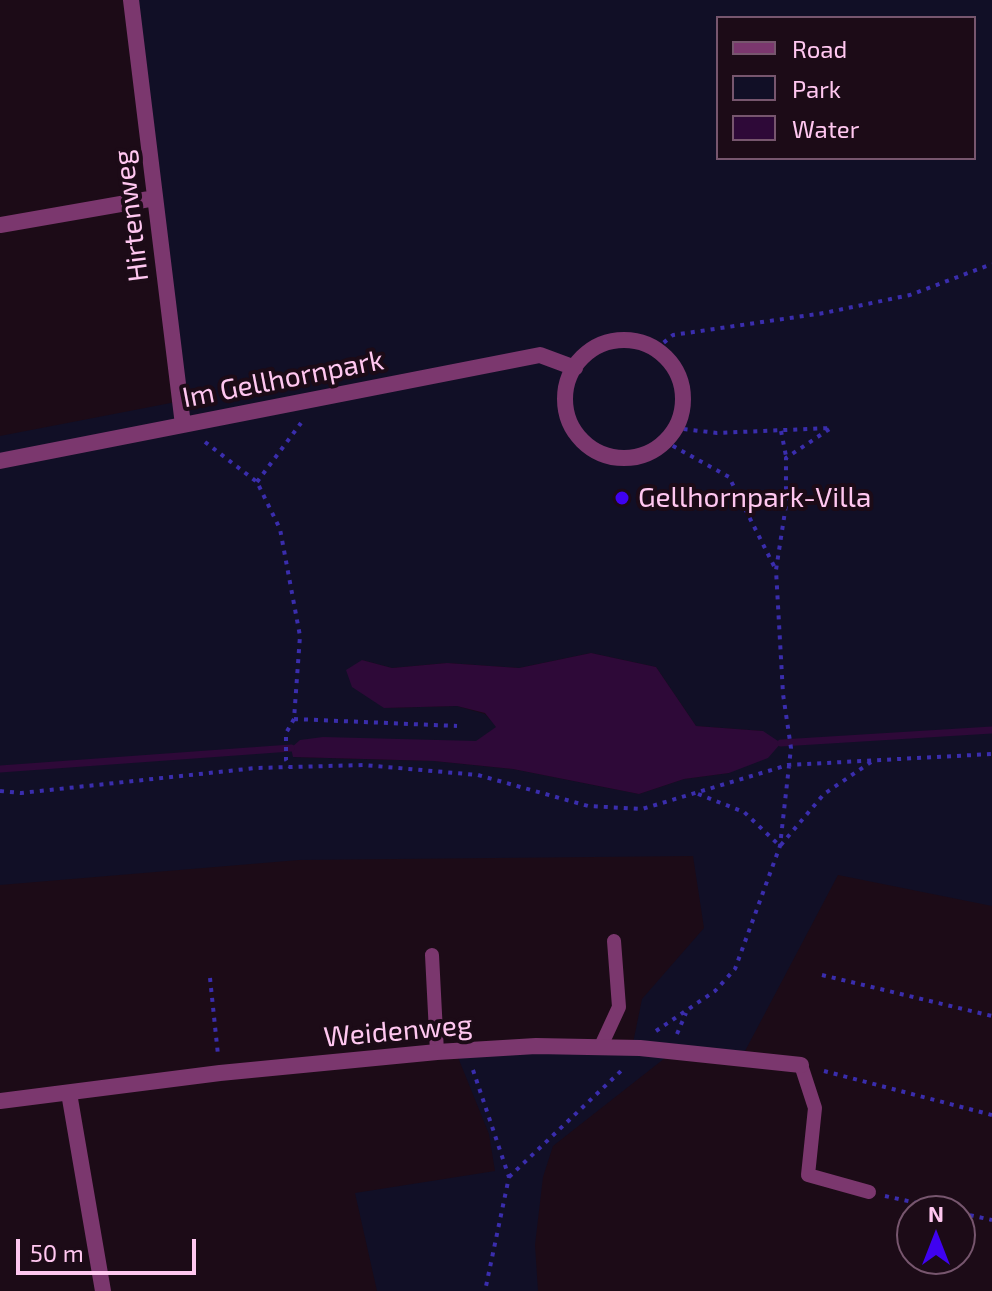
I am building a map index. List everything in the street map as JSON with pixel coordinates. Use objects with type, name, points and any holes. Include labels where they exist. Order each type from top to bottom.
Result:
[{"type":"street","name":"Hirtenweg","points":[[131,0],[183,425]]},
{"type":"street","points":[[0,225],[155,198]]},
{"type":"street","points":[[630,340],[656,349],[675,369],[682,386],[683,404],[670,434],[652,451],[633,457],[612,456],[593,449],[578,435],[568,417],[565,397],[575,368],[594,348],[612,341],[630,340]]},
{"type":"street","name":"Im Gellhornpark","points":[[0,461],[540,355],[575,368]]},
{"type":"street","name":"Weidenweg","points":[[0,1101],[220,1073],[466,1050],[601,1046],[801,1065]]},
{"type":"street","points":[[69,1093],[103,1291]]},
{"type":"lane","points":[[601,1046],[619,1007],[614,941]]},
{"type":"lane","points":[[432,955],[437,1052]]},
{"type":"lane","points":[[801,1065],[815,1108],[808,1175],[869,1192]]},
{"type":"path","points":[[656,349],[673,335],[824,313],[910,295],[992,264]]},
{"type":"path","points":[[257,482],[319,398]]},
{"type":"path","points":[[183,425],[257,482],[280,529],[300,636],[294,719],[286,733],[286,760],[290,767]]},
{"type":"path","points":[[670,434],[831,428],[786,458]]},
{"type":"path","points":[[509,1177],[642,1049],[651,1034],[715,991],[735,969],[780,846],[791,748],[776,570],[786,505],[786,458],[781,431]]},
{"type":"path","points":[[670,434],[729,477],[776,570]]},
{"type":"path","points":[[294,719],[457,726]]},
{"type":"path","points":[[0,791],[21,793],[181,774],[364,765],[478,775],[588,806],[642,809],[788,765],[992,754]]},
{"type":"path","points":[[780,846],[824,794],[873,760]]},
{"type":"path","points":[[697,794],[744,812],[780,846]]},
{"type":"path","points":[[822,975],[992,1016]]},
{"type":"path","points":[[210,978],[220,1073]]},
{"type":"path","points":[[466,1050],[509,1177],[485,1291]]},
{"type":"path","points":[[801,1065],[992,1115]]},
{"type":"path","points":[[869,1192],[896,1198]]},
{"type":"green space","points":[[132,0],[992,0],[992,906],[838,875],[744,1053],[679,1047],[553,1146],[543,1177],[535,1245],[538,1291],[377,1291],[355,1193],[495,1171],[489,1134],[453,1045],[633,1043],[642,999],[704,928],[693,856],[299,860],[0,885],[0,436],[181,401]],"holes":[[[591,653],[656,667],[696,726],[763,731],[729,773],[684,779],[639,794],[513,769],[434,761],[293,757],[477,741],[497,727],[485,714],[457,706],[384,708],[362,660],[392,668],[447,663],[519,668]]]},
{"type":"water","points":[[591,653],[656,667],[696,726],[763,731],[781,743],[768,758],[729,773],[684,779],[639,794],[513,769],[434,761],[293,757],[291,748],[300,740],[323,737],[476,741],[496,727],[485,713],[457,706],[384,708],[352,687],[346,670],[362,660],[392,668],[447,663],[519,668]]},
{"type":"waterway","points":[[781,743],[992,730]]},
{"type":"waterway","points":[[0,769],[291,748]]},
{"type":"place","name":"Gellhornpark-Villa","points":[[622,498]]}]
